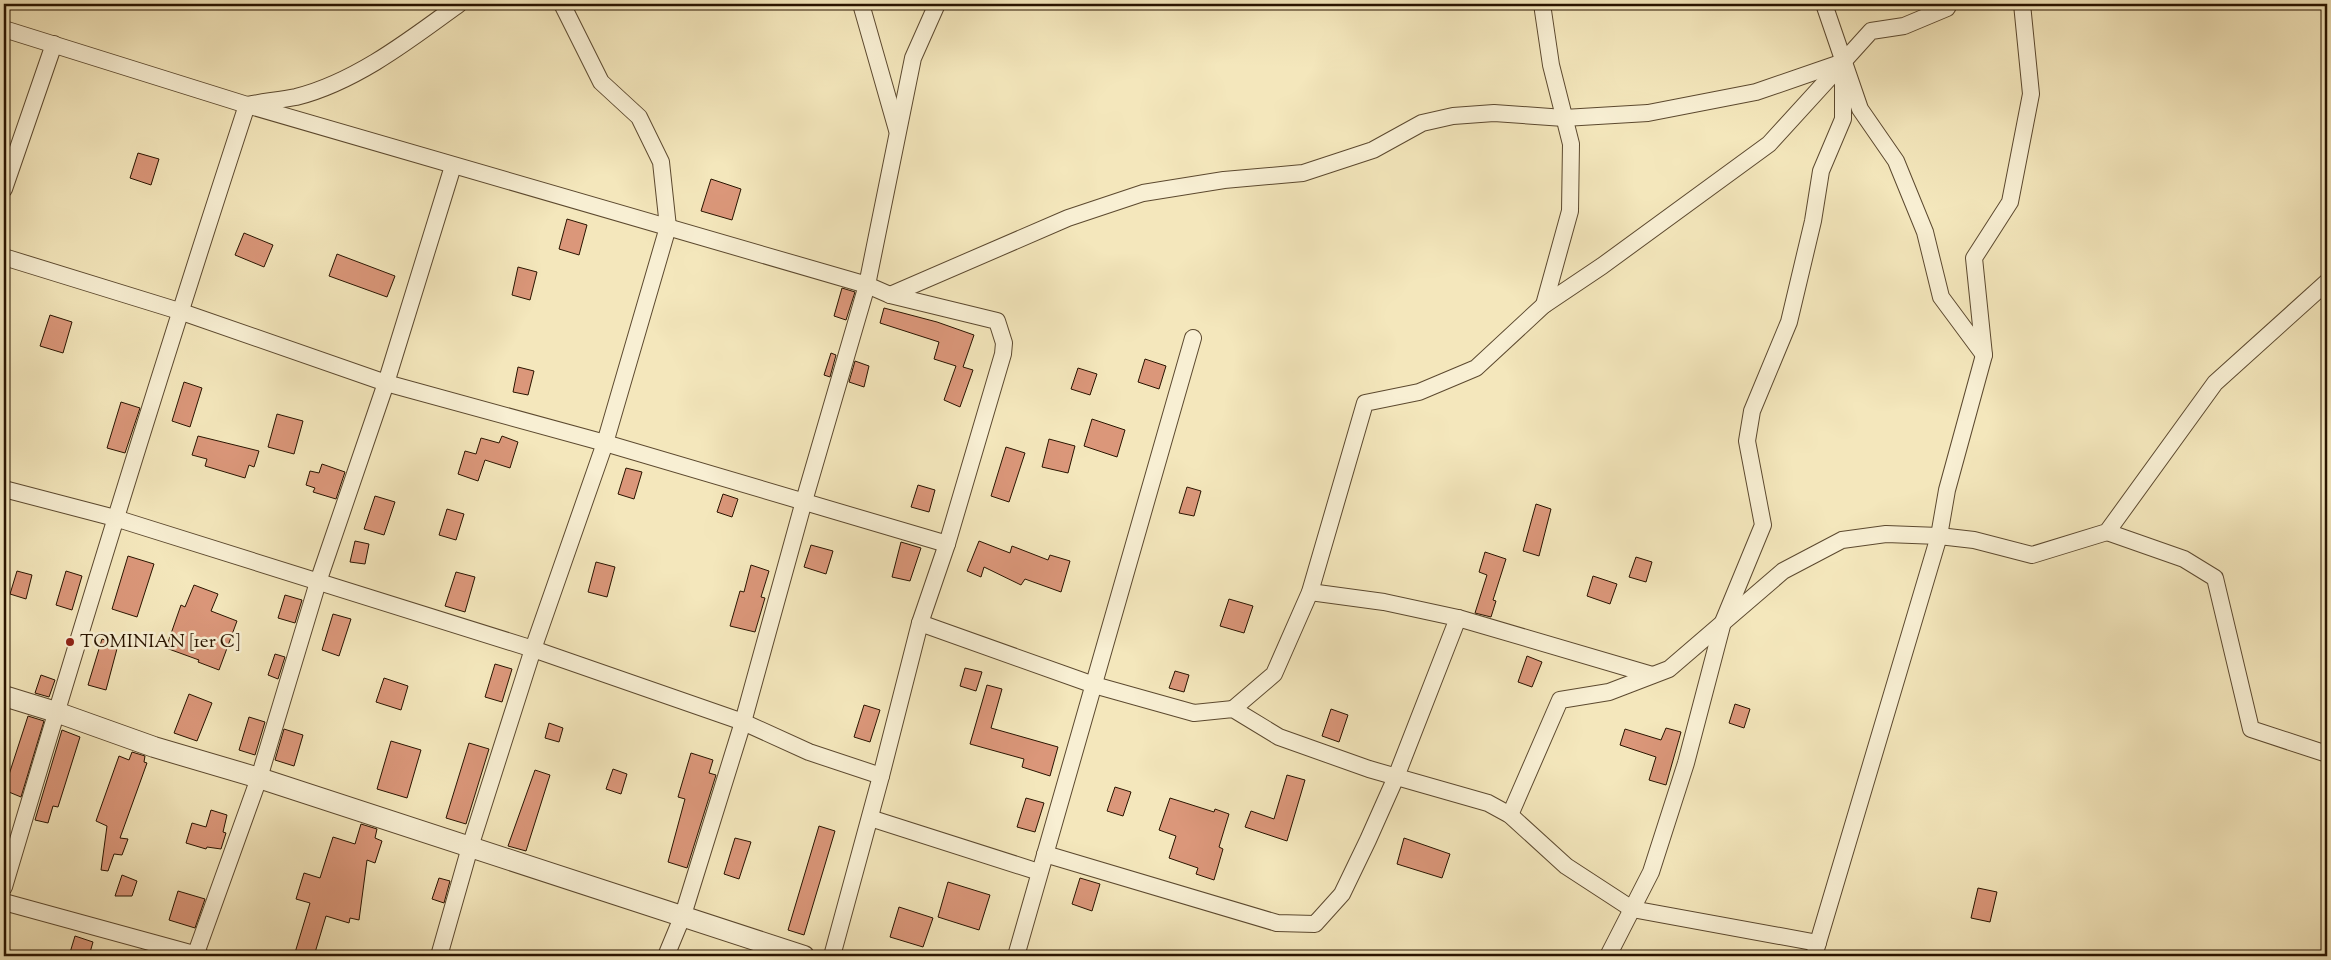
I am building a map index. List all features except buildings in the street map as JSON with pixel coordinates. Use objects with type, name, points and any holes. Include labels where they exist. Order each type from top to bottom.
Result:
[{"type":"street","points":[[247,105],[298,96],[347,77],[402,46],[459,4]]},
{"type":"street","points":[[439,956],[470,847],[533,649],[605,443],[668,227],[661,162],[639,117],[601,82],[562,4]]},
{"type":"street","points":[[861,4],[897,132]]},
{"type":"street","points":[[666,956],[683,915],[743,722],[804,501],[868,285],[912,58],[937,4]]},
{"type":"street","points":[[1542,4],[1551,65],[1571,144],[1570,211],[1544,306]]},
{"type":"street","points":[[1824,4],[1860,109],[1896,161],[1922,223],[1941,297],[1984,355]]},
{"type":"street","points":[[1233,710],[1274,674],[1310,592],[1365,403],[1419,392],[1476,368],[1544,306],[1769,144],[1871,31],[1904,26],[1946,8],[1949,4]]},
{"type":"street","points":[[920,622],[1094,685],[1194,712],[1233,710],[1279,737],[1396,777],[1488,804],[1510,815],[1566,866],[1632,909],[1816,950],[1939,536],[1947,490],[1984,355],[1974,258],[2010,202],[2031,94],[2022,4]]},
{"type":"street","points":[[4,29],[247,105],[453,166],[868,285],[890,294],[997,321],[1004,343],[947,544],[920,622],[870,818],[832,956]]},
{"type":"street","points":[[4,189],[54,44]]},
{"type":"street","points":[[890,294],[1068,218],[1143,193],[1224,180],[1303,173],[1373,150],[1422,123],[1453,116],[1494,113],[1564,118],[1648,114],[1756,92],[1843,62]]},
{"type":"street","points":[[1608,956],[1651,872],[1686,763],[1723,622],[1763,525],[1747,441],[1752,410],[1789,322],[1813,221],[1821,171],[1842,119],[1843,62]]},
{"type":"street","points":[[4,887],[179,311],[247,105]]},
{"type":"street","points":[[4,902],[197,956],[260,778],[318,582],[386,383],[453,166]]},
{"type":"street","points":[[4,257],[179,311],[386,383],[605,443],[947,544]]},
{"type":"street","points":[[2107,532],[2215,383],[2327,282]]},
{"type":"street","points":[[1016,956],[1193,338]]},
{"type":"street","points":[[4,489],[115,518],[533,649],[743,722],[809,752],[881,776]]},
{"type":"street","points":[[1510,815],[1560,700],[1609,692],[1669,669],[1783,571],[1842,540],[1886,534],[1939,536],[1974,540],[2032,555],[2107,532],[2184,559],[2215,578],[2251,729],[2327,754]]},
{"type":"street","points":[[1310,592],[1384,602],[1458,618],[1652,675]]},
{"type":"street","points":[[1045,854],[1277,923],[1315,924],[1342,894],[1396,777],[1458,618]]},
{"type":"street","points":[[4,696],[56,712],[154,748],[260,778],[804,956]]},
{"type":"street","points":[[870,818],[1039,872]]},
{"type":"place","name":"TOMINIAN [1er C]","points":[[70,642]]}]
